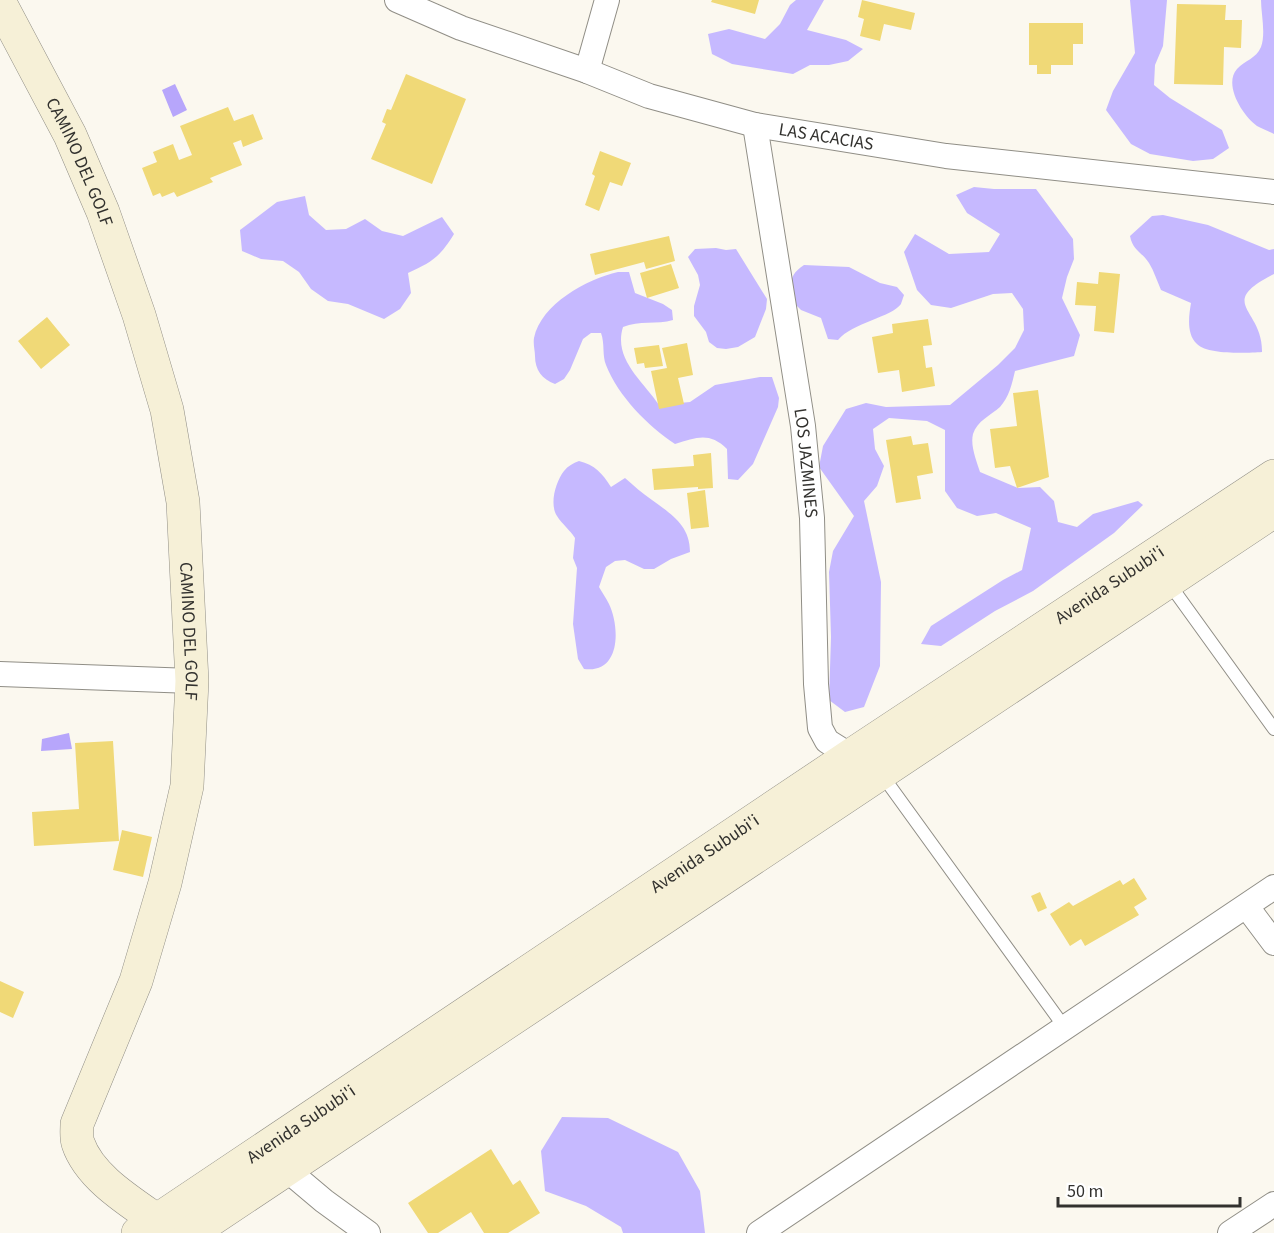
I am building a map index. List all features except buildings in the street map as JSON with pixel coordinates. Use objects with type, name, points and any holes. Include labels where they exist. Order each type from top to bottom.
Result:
[{"type":"street","name":"LAS ACACIAS","points":[[397,0],[461,28],[586,71],[649,96],[755,125],[946,156],[1274,192]]},
{"type":"street","points":[[586,71],[607,0]]},
{"type":"street","name":"CAMINO DEL GOLF","points":[[0,3],[70,135],[103,212],[139,315],[167,410],[183,501],[192,681],[187,786],[165,883],[136,981],[76,1124],[78,1142],[98,1174],[157,1229]]},
{"type":"street","name":"LOS JAZMINES","points":[[755,125],[803,426],[812,518],[817,712],[820,728],[827,741],[881,774]]},
{"type":"street","name":"Avenida Sububi'i","points":[[157,1229],[850,756],[1274,476]]},
{"type":"street","name":"Avenida Sububi'i","points":[[191,1233],[1274,512]]},
{"type":"street","points":[[0,674],[192,681]]},
{"type":"street","points":[[759,1233],[1274,887]]},
{"type":"street","points":[[1247,907],[1274,944]]},
{"type":"street","points":[[286,1169],[324,1202],[368,1233]]},
{"type":"street","points":[[1230,1233],[1274,1204]]},
{"type":"lane","points":[[1167,582],[1274,729]]},
{"type":"lane","points":[[881,774],[1065,1028]]},
{"type":"shaded area","points":[[796,0],[824,0],[807,30],[846,40],[863,49],[848,61],[829,65],[810,65],[793,74],[732,64],[712,54],[708,34],[729,29],[765,39],[780,24],[790,5]]},
{"type":"shaded area","points":[[1130,0],[1167,0],[1163,46],[1155,65],[1154,85],[1170,98],[1222,130],[1229,148],[1213,159],[1193,161],[1150,154],[1131,144],[1106,110],[1113,91],[1135,53]]},
{"type":"shaded area","points":[[1261,0],[1274,0],[1274,134],[1257,126],[1246,115],[1236,100],[1232,83],[1237,69],[1261,47],[1263,30]]},
{"type":"shaded area","points":[[175,84],[187,110],[173,117],[162,90]]},
{"type":"shaded area","points":[[974,187],[1036,189],[1073,239],[1074,259],[1062,298],[1080,335],[1074,356],[1015,371],[1010,390],[1003,403],[981,422],[973,434],[973,449],[980,472],[1018,488],[1040,487],[1054,501],[1058,522],[1077,527],[1093,514],[1138,501],[1143,505],[1114,533],[1033,591],[995,611],[941,646],[921,644],[931,626],[1022,570],[1031,528],[996,513],[977,516],[957,508],[945,491],[945,430],[927,421],[889,418],[873,429],[875,449],[884,466],[877,486],[864,501],[881,582],[880,666],[864,707],[845,712],[829,700],[831,637],[829,572],[833,551],[854,516],[819,467],[823,446],[846,409],[866,403],[886,407],[950,405],[1015,348],[1024,330],[1023,309],[1012,293],[993,294],[951,308],[931,305],[917,290],[904,252],[915,234],[949,254],[989,252],[1000,234],[967,213],[956,195]]},
{"type":"shaded area","points":[[305,196],[309,215],[326,230],[346,229],[365,219],[382,231],[403,236],[442,217],[454,234],[435,258],[408,273],[411,293],[400,309],[384,319],[348,304],[328,301],[311,289],[299,272],[283,261],[261,259],[242,251],[240,230],[277,202]]},
{"type":"shaded area","points":[[1163,215],[1208,225],[1269,250],[1274,249],[1274,274],[1257,284],[1247,293],[1245,300],[1246,308],[1260,337],[1262,352],[1218,352],[1202,348],[1194,340],[1189,324],[1191,303],[1161,290],[1151,266],[1131,241],[1130,236],[1152,216]]},
{"type":"shaded area","points":[[695,249],[736,249],[767,299],[766,309],[755,337],[738,347],[726,349],[717,348],[709,342],[706,332],[694,316],[694,306],[700,285],[698,275],[688,257]]},
{"type":"shaded area","points":[[804,265],[849,267],[880,283],[897,287],[904,295],[901,304],[889,313],[852,329],[838,340],[828,339],[821,318],[801,310],[793,302],[791,281],[795,273]]},
{"type":"shaded area","points":[[618,272],[629,272],[635,293],[672,310],[673,320],[623,327],[621,339],[622,349],[631,369],[659,405],[690,402],[715,385],[772,377],[779,398],[778,407],[753,464],[738,480],[728,479],[727,449],[721,444],[703,437],[675,444],[635,409],[611,377],[604,357],[601,333],[591,333],[583,339],[564,379],[555,384],[543,377],[538,370],[535,361],[534,338],[546,314],[555,304],[580,287]]},
{"type":"shaded area","points":[[579,461],[598,470],[611,487],[625,478],[672,515],[687,534],[690,552],[654,569],[644,569],[625,560],[615,561],[606,567],[599,587],[613,614],[616,636],[611,657],[596,669],[584,669],[578,659],[573,624],[577,568],[573,558],[575,538],[557,516],[554,505],[554,493],[561,475],[569,466]]},
{"type":"shaded area","points":[[69,733],[72,749],[41,751],[42,739]]},
{"type":"shaded area","points":[[562,1117],[608,1118],[678,1152],[700,1191],[705,1233],[623,1233],[621,1227],[586,1206],[545,1191],[541,1151]]}]
